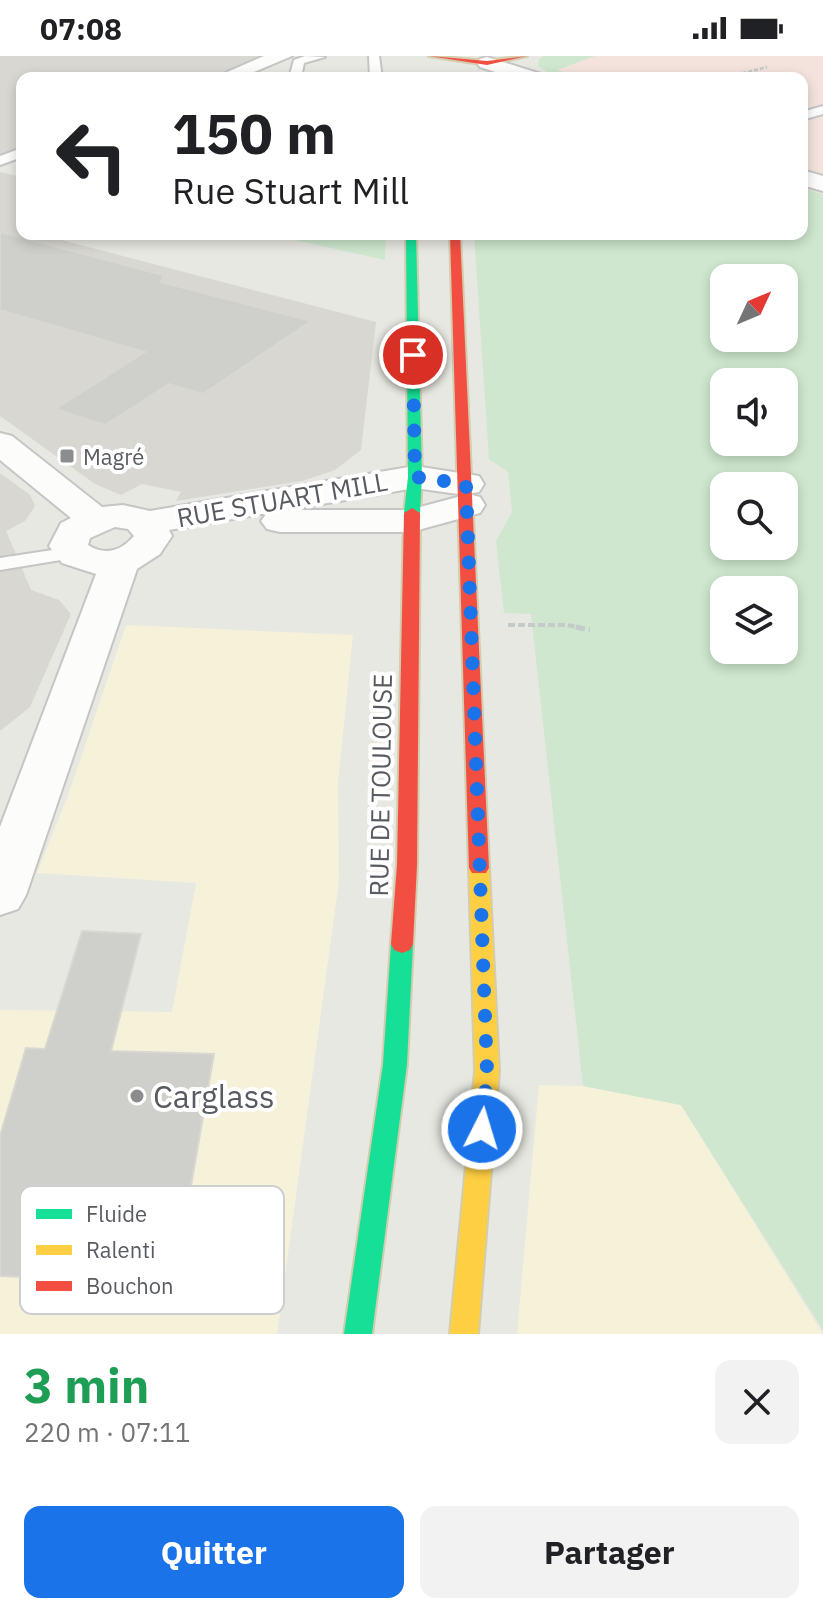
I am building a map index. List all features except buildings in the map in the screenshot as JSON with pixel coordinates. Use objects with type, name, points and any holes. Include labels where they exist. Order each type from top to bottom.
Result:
[{"type":"main road","points":[[433,56],[463,62]]},
{"type":"main road","points":[[420,66],[487,63],[521,57]]},
{"type":"main road","name":"RUE DE TOULOUSE","points":[[358,1334],[396,1049],[407,865],[411,521],[415,477],[411,240]]},
{"type":"main road","points":[[455,240],[487,1071],[464,1334]]},
{"type":"street","points":[[239,72],[282,56]]},
{"type":"street","points":[[487,63],[517,72]]},
{"type":"street","points":[[0,443],[95,519]]},
{"type":"street","name":"RUE STUART MILL","points":[[138,543],[415,477],[466,494]]},
{"type":"street","name":"RUE STUART MILL","points":[[138,543],[244,525],[302,519],[411,521],[466,494]]},
{"type":"street","points":[[123,516],[138,543],[92,562],[72,553],[68,538],[83,524],[95,519],[123,516]]},
{"type":"street","points":[[0,895],[138,543]]},
{"type":"lane","points":[[296,72],[299,60],[321,56]]},
{"type":"lane","points":[[0,564],[72,553]]},
{"type":"path","points":[[748,72],[767,67]]},
{"type":"path","points":[[469,625],[568,625],[590,630]]},
{"type":"shaded area","points":[[0,56],[295,56],[251,72],[16,72],[16,157],[0,163]]},
{"type":"shaded area","points":[[552,56],[823,56],[823,175],[808,169],[808,72],[555,72]]},
{"type":"shaded area","points":[[0,172],[16,176],[16,240],[62,240],[376,322],[361,450],[335,470],[302,481],[176,501],[181,492],[142,484],[121,495],[95,484],[0,416]]},
{"type":"shaded area","points":[[0,473],[30,495],[35,506],[25,521],[6,531],[31,590],[59,600],[71,614],[30,707],[0,731]]},
{"type":"shaded area","points":[[126,625],[353,635],[338,782],[339,881],[284,1283],[284,1186],[20,1186],[20,1314],[280,1314],[277,1334],[0,1334],[0,1010],[172,1012],[196,883],[37,873],[69,793]]},
{"type":"shaded area","points":[[539,1085],[583,1086],[681,1105],[823,1334],[517,1334]]},
{"type":"green space","points":[[544,56],[595,56],[557,70],[564,72],[547,72],[538,66],[539,59]]},
{"type":"green space","points":[[808,189],[823,195],[823,1330],[681,1105],[583,1086],[531,614],[504,613],[496,541],[512,512],[508,472],[489,459],[474,240],[808,240]]},
{"type":"green space","points":[[295,240],[386,240],[385,260]]},
{"type":"traffic: fast","points":[[411,240],[415,477],[412,513]]},
{"type":"traffic: fast","points":[[358,1334],[395,1064],[402,944]]},
{"type":"traffic: slow","points":[[464,1334],[487,1071],[479,868]]},
{"type":"traffic: jam","points":[[433,56],[487,63],[523,56]]},
{"type":"traffic: jam","points":[[455,240],[479,868]]},
{"type":"traffic: jam","points":[[402,944],[407,865],[412,513]]},
{"type":"place","name":"Magré","points":[[67,456]]},
{"type":"place","name":"Carglass","points":[[137,1096]]},
{"type":"route","points":[[413,355],[415,477],[466,484],[487,1071],[482,1129]]}]
